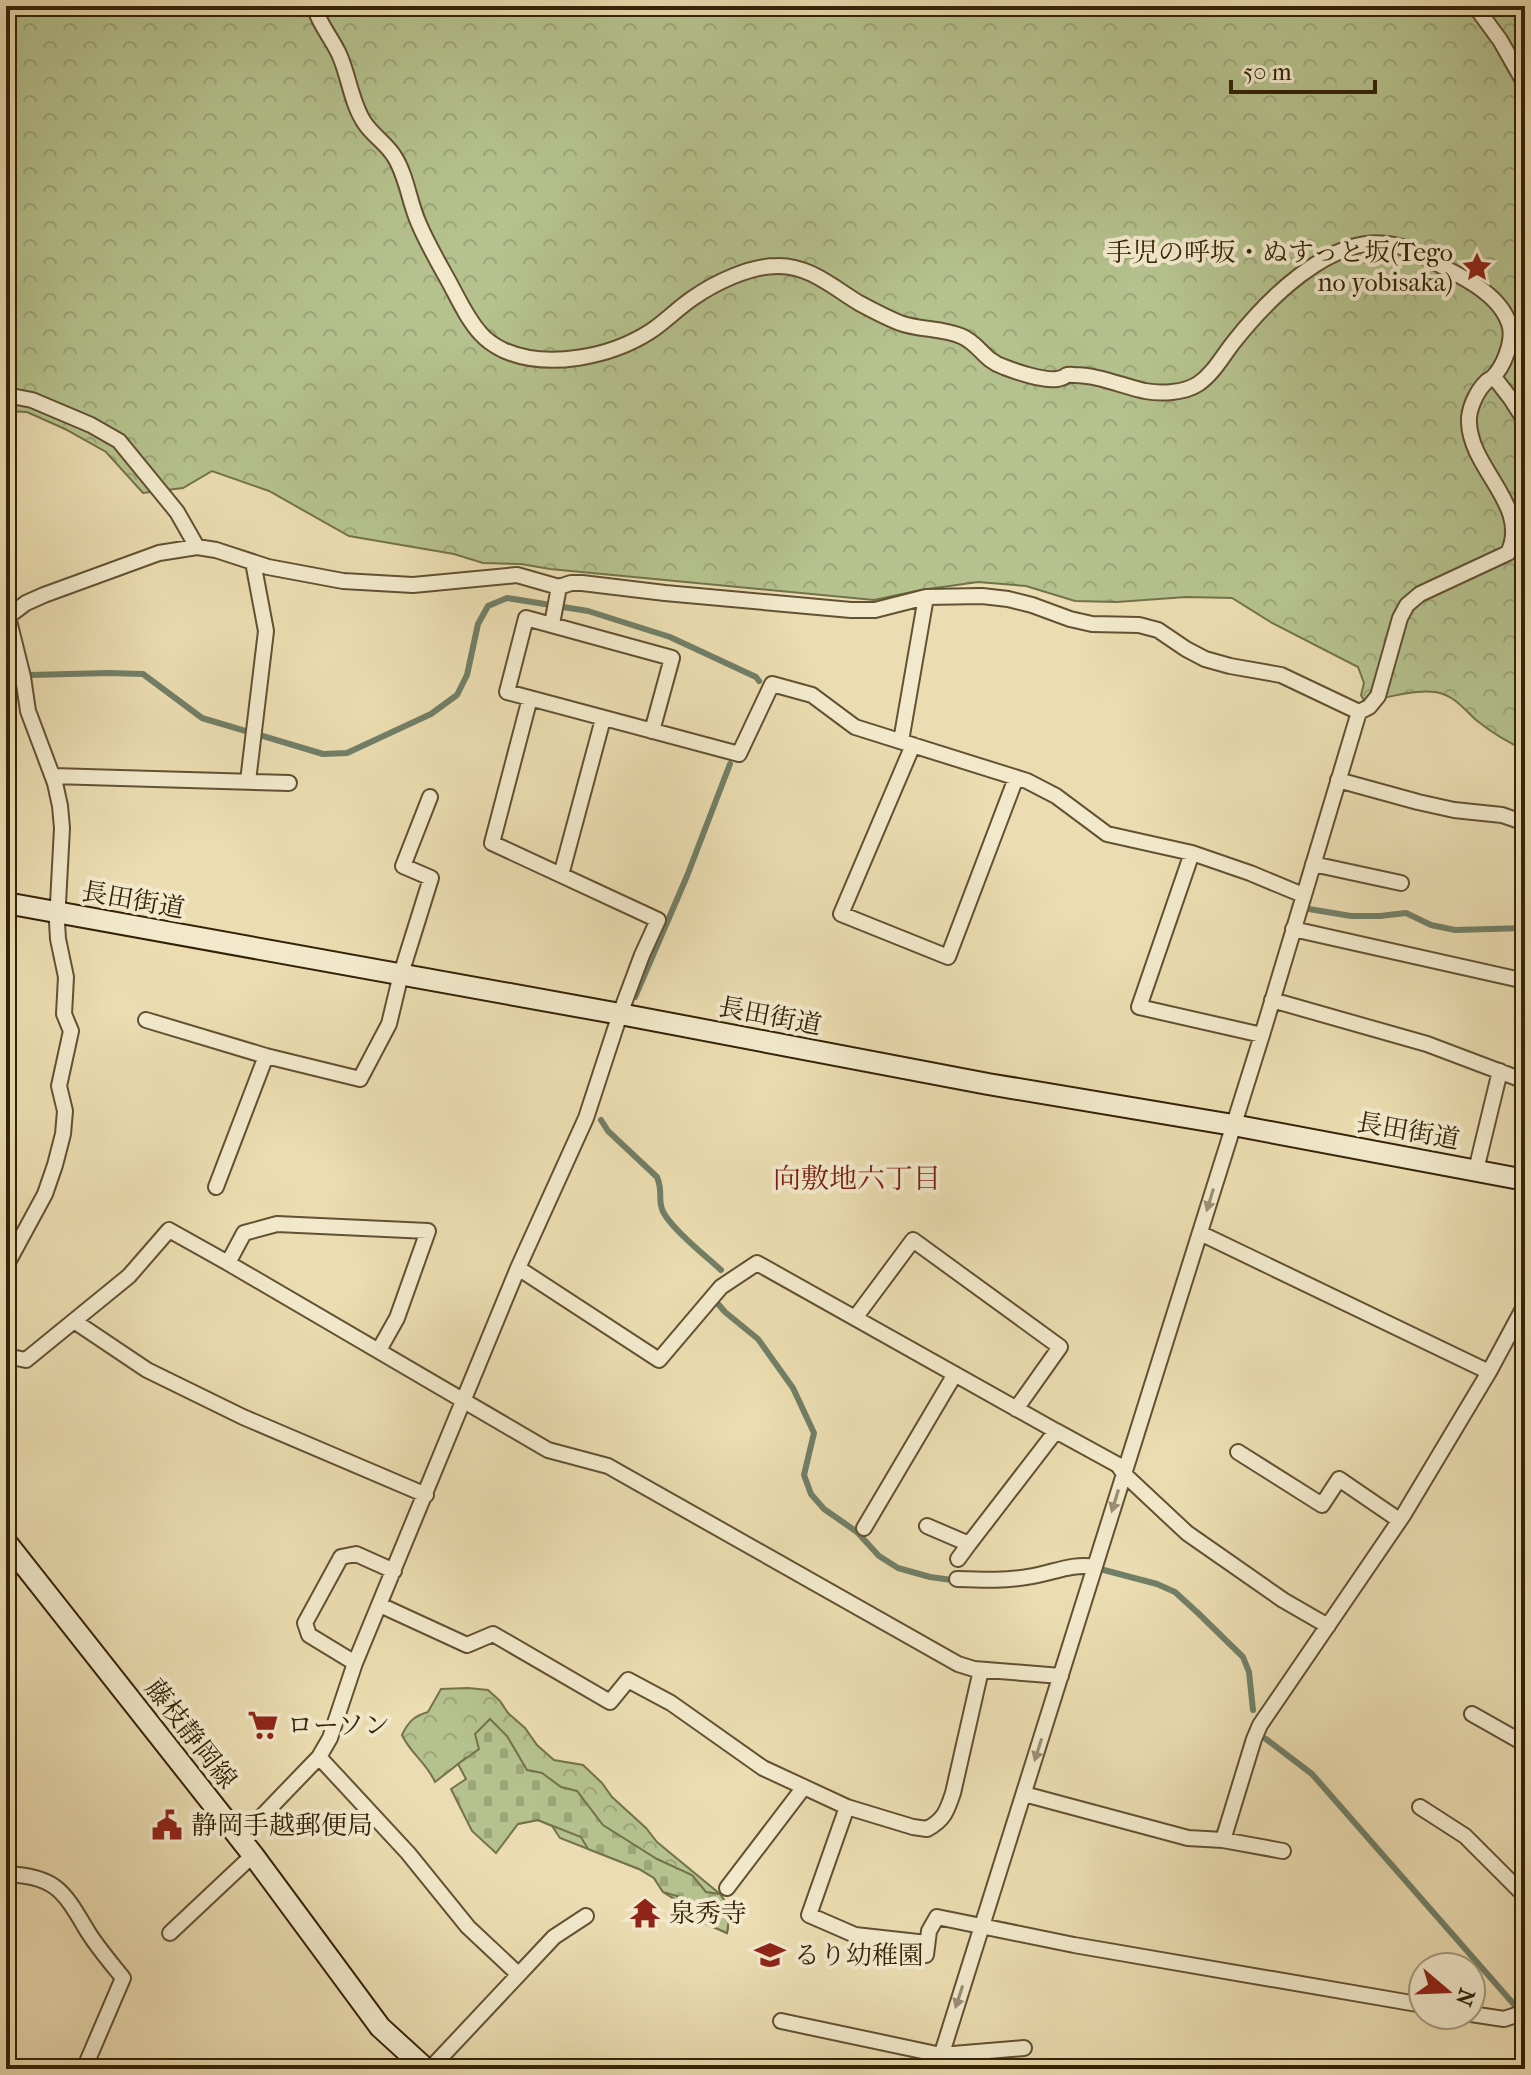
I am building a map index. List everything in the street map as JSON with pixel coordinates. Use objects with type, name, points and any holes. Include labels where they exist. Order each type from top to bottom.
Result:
[{"type":"main road","name":"長田街道","points":[[6,903],[1525,1180]]},
{"type":"main road","name":"藤枝静岡線","points":[[6,1542],[253,1855],[380,2027],[428,2069]]},
{"type":"street","points":[[314,6],[317,18],[338,51],[363,121],[394,156],[418,222],[467,315],[489,342],[521,356],[545,360],[570,359],[621,345],[644,336],[696,296],[720,283],[777,266],[806,271],[861,304],[906,325],[958,334],[973,342],[986,359],[1001,367],[1045,378],[1056,379],[1071,374],[1147,391],[1174,392],[1194,387],[1213,370],[1257,315],[1302,272],[1337,253],[1383,243],[1409,249],[1482,287],[1505,316],[1511,329],[1508,351],[1494,377],[1485,383],[1474,400],[1468,415],[1469,433],[1478,453],[1518,521],[1516,542],[1508,553],[1420,594],[1407,605],[1400,618],[1378,696],[1369,707],[1359,712],[1262,1035],[939,2062]]},
{"type":"street","points":[[1475,6],[1500,40],[1525,84]]},
{"type":"street","points":[[1494,377],[1525,421]]},
{"type":"street","points":[[6,395],[32,400],[91,425],[119,441],[177,512],[197,547]]},
{"type":"street","points":[[6,1266],[45,1194],[63,1134],[65,1111],[59,1086],[71,1031],[64,1014],[66,977],[58,939],[60,806],[53,776],[28,711],[23,677],[7,617],[44,595],[159,553],[197,547],[305,575],[381,585],[517,575],[547,585],[556,605],[672,658],[652,731]]},
{"type":"street","points":[[248,781],[266,631],[253,562]]},
{"type":"street","points":[[1303,895],[1192,853],[1107,834],[1056,796],[1016,778],[855,727],[812,695],[772,684],[739,754],[507,692],[526,618],[556,605],[571,583],[851,610],[875,610],[926,597],[956,595],[1008,599],[1092,624],[1139,625],[1158,630],[1205,659],[1281,675],[1359,712]]},
{"type":"street","points":[[926,597],[907,743],[841,914],[948,957],[1016,778]]},
{"type":"street","points":[[240,1839],[319,1757],[330,1738],[355,1663],[518,1268],[586,1118],[620,1014],[658,920],[492,843],[530,698]]},
{"type":"street","points":[[561,875],[603,719]]},
{"type":"street","points":[[53,776],[289,783]]},
{"type":"street","points":[[1338,780],[1418,802],[1502,815],[1525,823]]},
{"type":"street","points":[[146,1020],[266,1056],[360,1079],[389,1024],[431,878],[403,866],[430,797]]},
{"type":"street","points":[[1192,853],[1139,1007],[1262,1035]]},
{"type":"street","points":[[1313,864],[1401,883]]},
{"type":"street","points":[[1293,929],[1525,981]]},
{"type":"street","points":[[1272,1000],[1427,1044],[1525,1081]]},
{"type":"street","points":[[216,1187],[266,1056]]},
{"type":"street","points":[[1476,1170],[1500,1071]]},
{"type":"street","points":[[228,1263],[244,1233],[277,1224],[428,1231],[397,1318],[379,1350]]},
{"type":"street","points":[[6,1356],[26,1360],[129,1276],[169,1230],[548,1450],[608,1466],[958,1664],[981,1670],[1061,1676]]},
{"type":"street","points":[[1200,1233],[1489,1372]]},
{"type":"street","points":[[855,1318],[913,1240],[1060,1347],[1016,1409]]},
{"type":"street","points":[[518,1268],[659,1360],[721,1287],[757,1263],[1118,1465],[1187,1533],[1283,1600],[1328,1626]]},
{"type":"street","points":[[1223,1840],[1260,1725],[1399,1520],[1489,1372],[1525,1305]]},
{"type":"street","points":[[74,1321],[147,1370],[243,1417],[426,1495]]},
{"type":"street","points":[[864,1528],[955,1374]]},
{"type":"street","points":[[958,1559],[1056,1431]]},
{"type":"street","points":[[1238,1452],[1322,1505],[1339,1479],[1399,1520]]},
{"type":"street","points":[[927,1526],[969,1544]]},
{"type":"street","points":[[355,1663],[309,1635],[305,1623],[341,1557],[356,1554],[394,1571]]},
{"type":"street","points":[[957,1579],[1002,1580],[1033,1576],[1064,1567],[1095,1567]]},
{"type":"street","points":[[380,1605],[467,1645],[493,1634],[610,1702],[628,1680],[671,1703],[763,1768],[847,1807],[927,1829],[939,1822],[948,1810],[981,1670]]},
{"type":"street","points":[[1472,1714],[1525,1744]]},
{"type":"street","points":[[319,1757],[408,1853],[468,1927],[518,1974]]},
{"type":"street","points":[[727,1888],[804,1787]]},
{"type":"street","points":[[1024,1794],[1188,1838],[1223,1840],[1283,1851]]},
{"type":"street","points":[[847,1807],[809,1915],[855,1935],[927,1949],[929,1931],[937,1917],[1074,1945],[1407,2002]]},
{"type":"street","points":[[1420,1807],[1465,1836],[1525,1896]]},
{"type":"street","points":[[170,1933],[253,1855]]},
{"type":"street","points":[[6,1874],[42,1878],[55,1886],[75,1908],[101,1951],[123,1978],[84,2069]]},
{"type":"street","points":[[428,2069],[554,1937],[586,1916]]},
{"type":"street","points":[[1487,2016],[1504,2019],[1525,2012]]},
{"type":"street","points":[[781,2021],[939,2062],[1024,2048]]},
{"type":"street","points":[[639,2069],[708,2069]]},
{"type":"green space","points":[[6,6],[1525,6],[1525,750],[1493,733],[1458,703],[1442,694],[1419,692],[1365,702],[1361,695],[1364,683],[1358,667],[1272,623],[1232,598],[1075,601],[1026,586],[978,582],[874,600],[521,564],[483,563],[454,554],[349,536],[269,491],[212,471],[183,488],[143,493],[106,452],[27,412],[6,411]]},
{"type":"green space","points":[[441,1689],[488,1690],[554,1760],[583,1765],[657,1842],[720,1894],[728,1912],[727,1933],[683,1914],[685,1906],[663,1892],[654,1878],[639,1869],[560,1838],[552,1826],[538,1820],[518,1824],[466,1758],[435,1782],[402,1735],[412,1720],[428,1712]]},
{"type":"green space","points":[[490,1719],[507,1736],[527,1770],[542,1773],[561,1787],[577,1791],[603,1825],[657,1859],[692,1875],[706,1892],[720,1894],[728,1912],[727,1933],[683,1914],[687,1899],[663,1892],[654,1878],[639,1869],[588,1849],[581,1837],[538,1820],[518,1824],[496,1853],[472,1831],[451,1789],[466,1779],[458,1764],[479,1749],[475,1734]]},
{"type":"waterway","points":[[30,675],[143,674],[202,718],[323,754],[347,753],[431,714],[457,695],[467,675],[478,624],[488,606],[507,598],[588,611],[670,637],[759,681]]},
{"type":"waterway","points":[[635,997],[687,876],[730,764]]},
{"type":"waterway","points":[[1309,909],[1351,916],[1406,913],[1431,925],[1455,930],[1525,928]]},
{"type":"waterway","points":[[601,1120],[608,1131],[657,1177],[665,1216],[721,1270]]},
{"type":"waterway","points":[[719,1305],[758,1339],[793,1388],[814,1433],[804,1475],[811,1494],[824,1509],[857,1532],[879,1556],[898,1568],[952,1580]]},
{"type":"waterway","points":[[1100,1569],[1175,1592],[1198,1613],[1243,1657],[1249,1672],[1253,1710]]},
{"type":"waterway","points":[[1266,1739],[1312,1774],[1518,2009]]},
{"type":"place","name":"手児の呼坂・ぬすっと坂(Tego no yobisaka)","points":[[1477,267]]},
{"type":"place","name":"ローソン","points":[[263,1725]]},
{"type":"place","name":"静岡手越郵便局","points":[[167,1825]]},
{"type":"place","name":"泉秀寺","points":[[645,1913]]},
{"type":"place","name":"るり幼稚園","points":[[770,1955]]},
{"type":"district","name":"向敷地六丁目","points":[[857,1178]]}]
